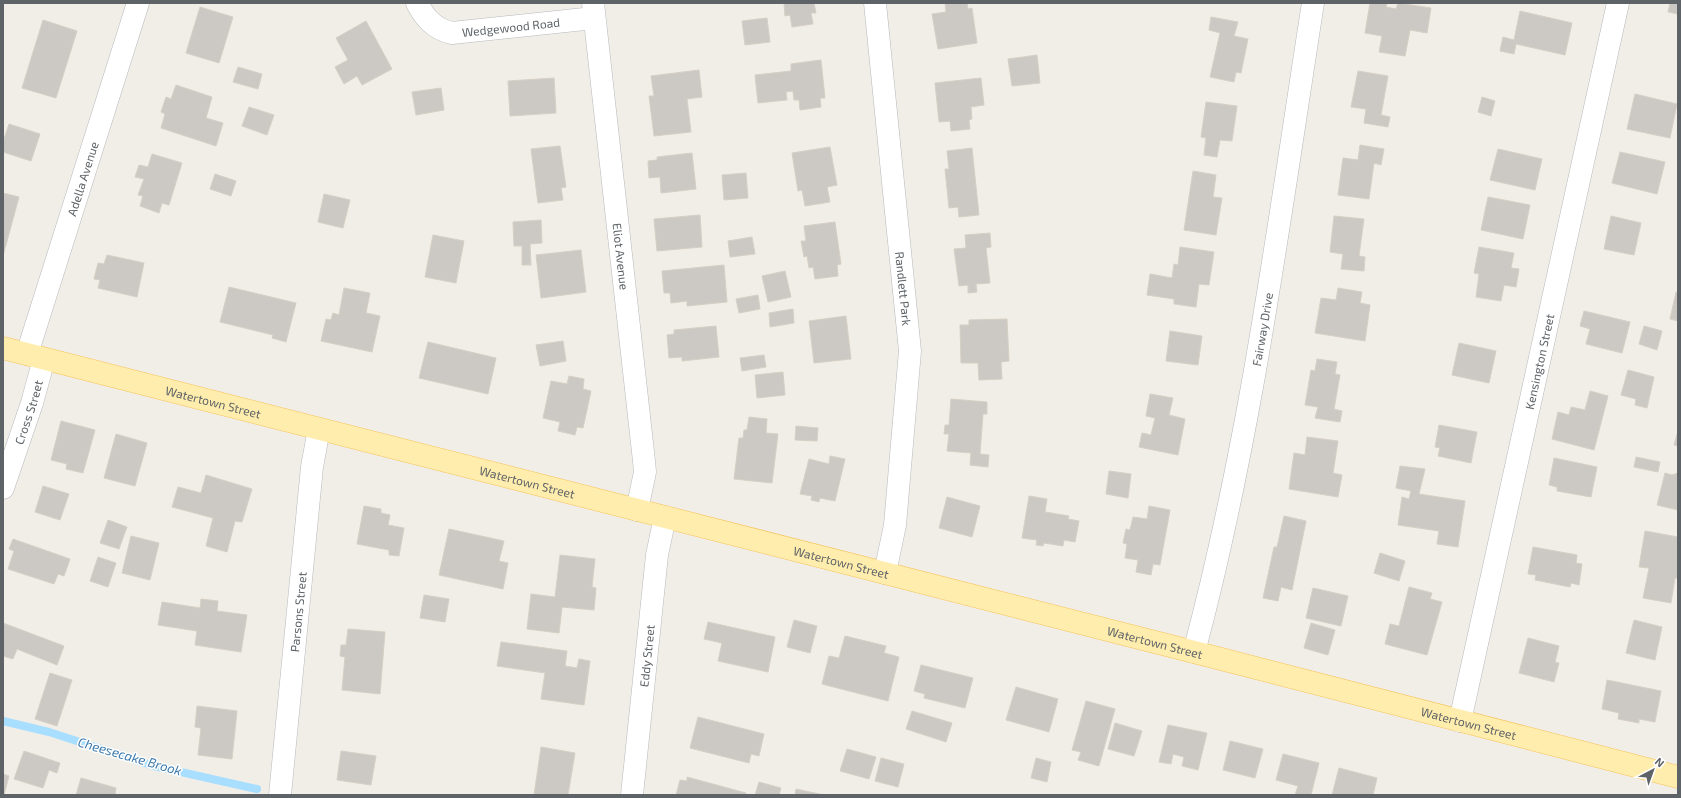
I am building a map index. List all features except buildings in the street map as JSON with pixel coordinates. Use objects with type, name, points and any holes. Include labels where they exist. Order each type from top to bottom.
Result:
[{"type":"main road","name":"Watertown Street","points":[[3,348],[1678,777]]},
{"type":"street","name":"Adella Avenue","points":[[36,356],[138,3]]},
{"type":"street","name":"Wedgewood Road","points":[[417,3],[426,18],[432,24],[438,28],[452,32],[593,11]]},
{"type":"street","name":"Randlett Park","points":[[875,3],[910,351],[894,525],[885,573]]},
{"type":"street","name":"Fairway Drive","points":[[1194,652],[1208,599],[1246,423],[1313,3]]},
{"type":"street","name":"Kensington Street","points":[[1460,721],[1618,3]]},
{"type":"street","name":"Eliot Avenue","points":[[593,11],[644,461],[644,472],[637,510]]},
{"type":"street","name":"Cross Street","points":[[3,488],[32,403],[36,356]]},
{"type":"street","name":"Parsons Street","points":[[280,795],[312,467],[319,429]]},
{"type":"street","name":"Eddy Street","points":[[632,795],[657,555],[665,517]]},
{"type":"waterway","name":"Cheesecake Brook","points":[[3,721],[49,732],[154,766],[257,789]]}]
